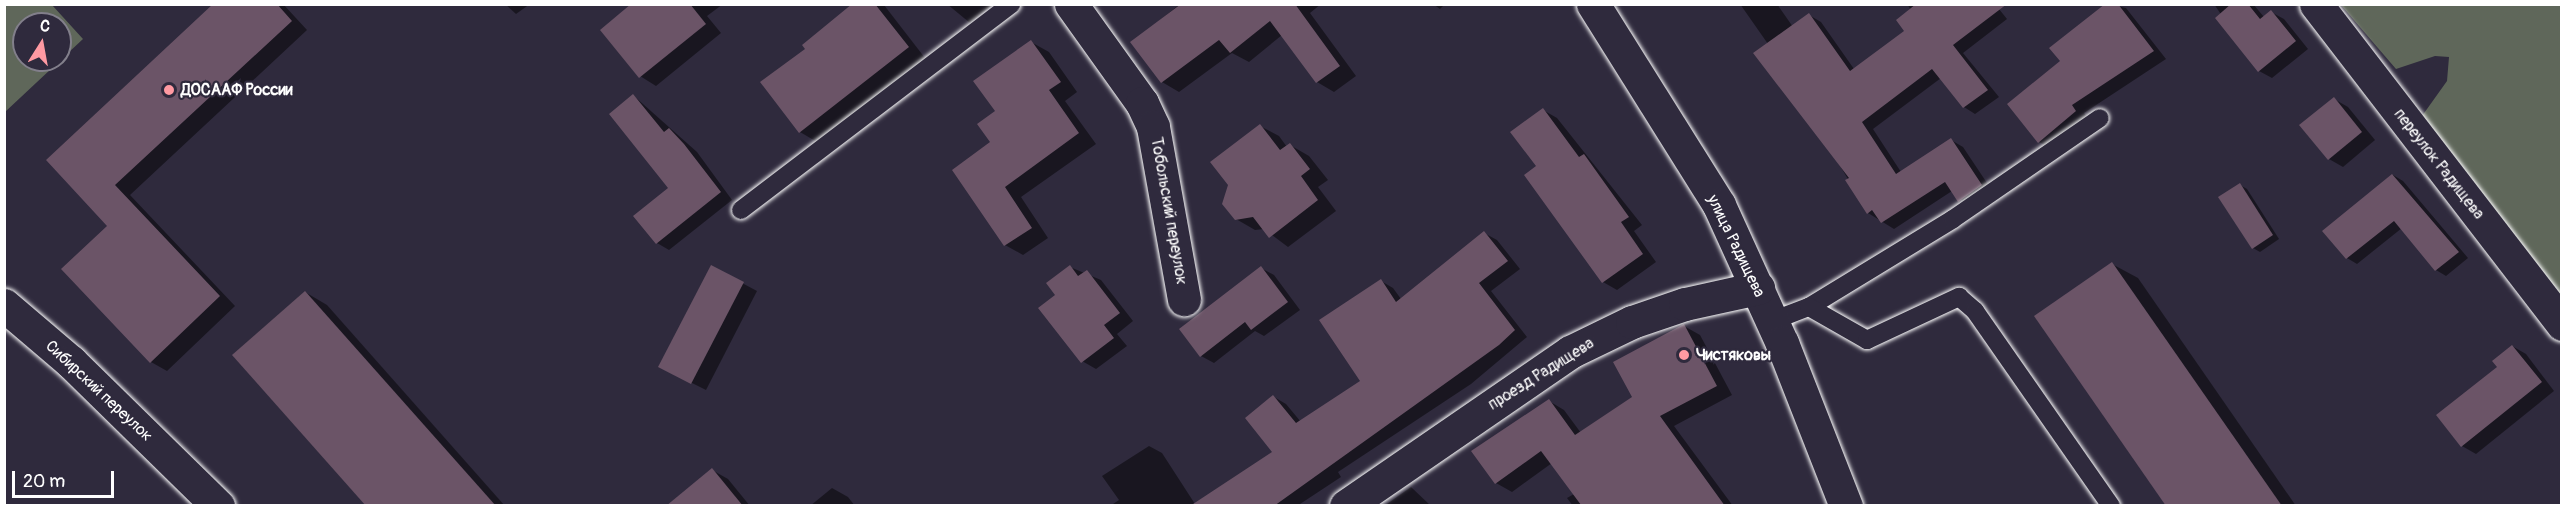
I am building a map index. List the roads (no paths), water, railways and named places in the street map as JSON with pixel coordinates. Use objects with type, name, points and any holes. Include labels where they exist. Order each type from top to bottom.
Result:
[{"type":"street","name":"Тобольский переулок","points":[[1071,4],[1142,103],[1154,127],[1172,247],[1184,299]]},
{"type":"street","name":"улица Радищева","points":[[1593,4],[1719,206],[1772,321],[1846,506]]},
{"type":"street","name":"переулок Радищева","points":[[2316,4],[2562,324]]},
{"type":"street","name":"проезд Радищева","points":[[1346,506],[1570,352],[1632,322],[1686,304],[1758,288]]},
{"type":"street","name":"Сибирский переулок","points":[[4,304],[71,362],[218,506]]},
{"type":"lane","points":[[741,210],[1011,4]]},
{"type":"lane","points":[[1772,321],[1809,308],[1953,219],[2100,118]]},
{"type":"lane","points":[[1809,308],[1867,340],[1959,297],[1975,311],[2111,506]]},
{"type":"place","name":"ДОСААФ России","points":[[169,90]]},
{"type":"place","name":"Чистяковы","points":[[1684,355]]}]
